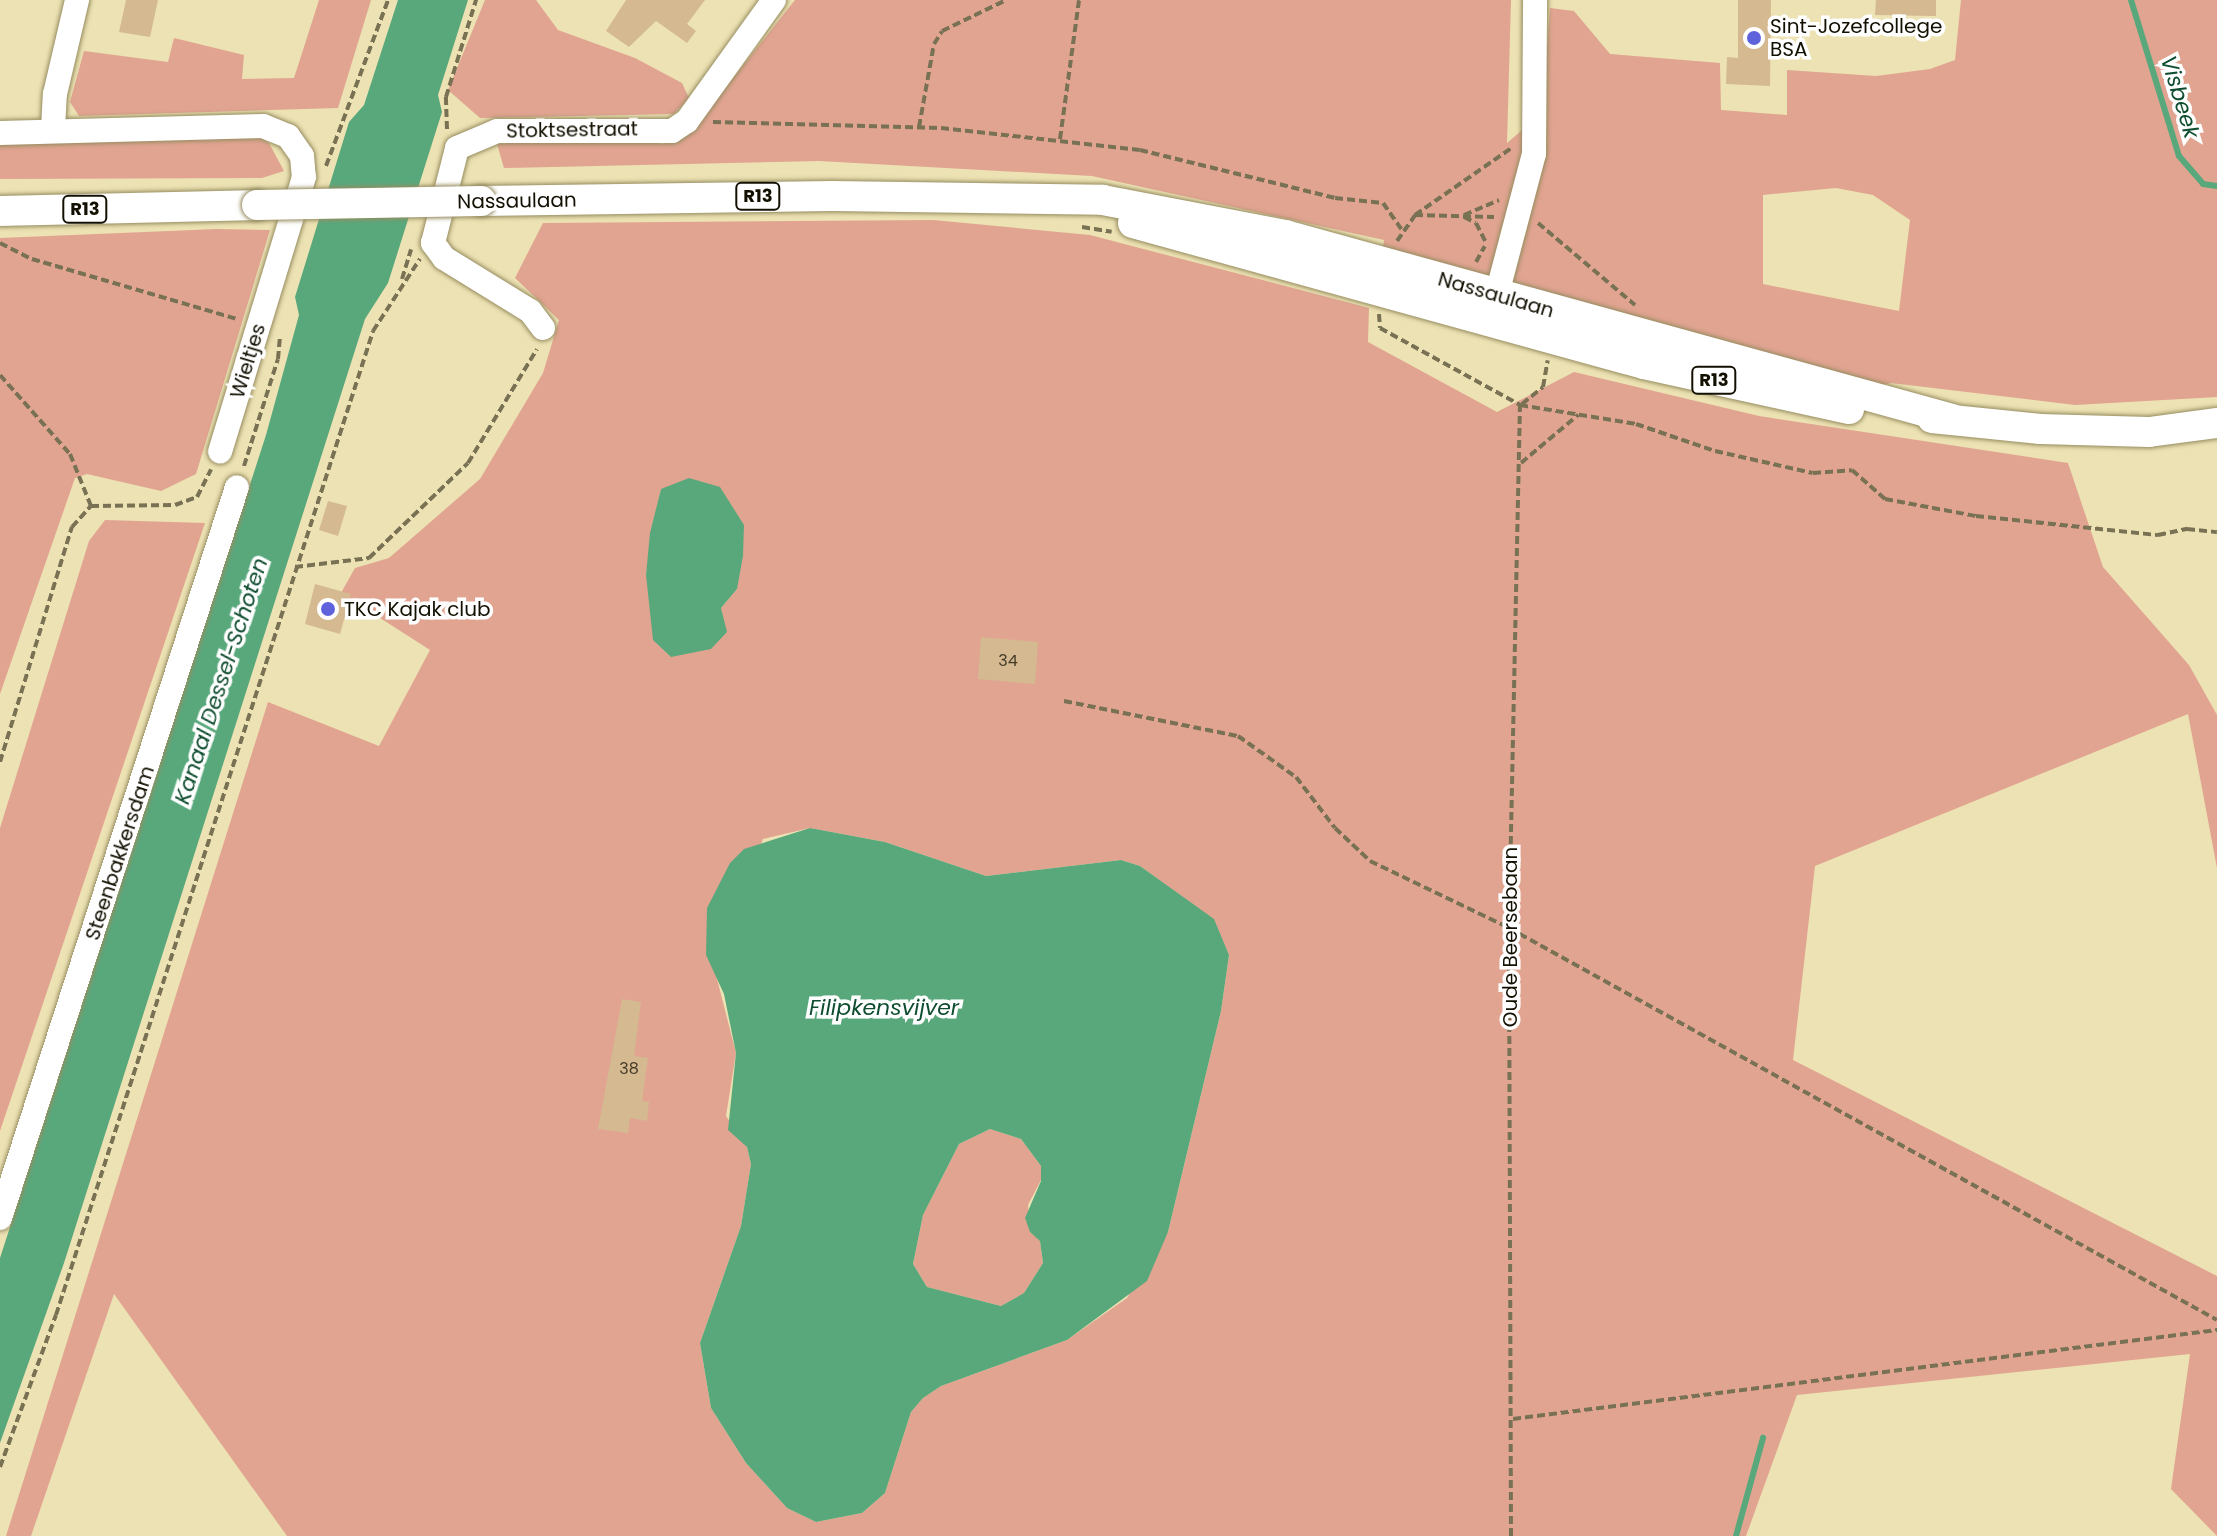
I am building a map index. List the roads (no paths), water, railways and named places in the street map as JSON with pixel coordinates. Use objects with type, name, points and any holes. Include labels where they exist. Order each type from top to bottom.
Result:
[{"type":"main road","name":"Nassaulaan","points":[[0,211],[818,196],[1103,200],[1175,211],[1285,235],[1493,307],[1765,392],[1885,416],[1952,419],[2040,429],[2149,432],[2217,423]]},
{"type":"street","points":[[53,129],[55,94],[77,0]]},
{"type":"street","name":"Stoktsestraat","points":[[543,328],[530,311],[444,258],[433,243],[457,148],[497,131],[672,131],[687,121],[774,0]]},
{"type":"street","points":[[1493,307],[1521,218],[1534,154],[1535,0]]},
{"type":"street","name":"Wieltjes","points":[[0,133],[53,129],[263,126],[288,136],[302,156],[304,177],[220,451]]},
{"type":"street","name":"Steenbakkersdam","points":[[0,1218],[237,487]]},
{"type":"water","name":"Kanaal Dessel-Schoten","points":[[398,0],[468,0],[438,95],[442,112],[388,283],[365,319],[64,1263],[0,1443],[0,1258],[266,435],[299,315],[295,297],[349,122],[364,105]]},
{"type":"water","points":[[689,478],[720,487],[744,525],[743,556],[737,589],[721,608],[727,632],[711,649],[671,657],[653,640],[646,575],[650,533],[661,489]]},
{"type":"water","name":"Filipkensvijver","points":[[810,828],[885,842],[986,876],[1121,860],[1140,866],[1214,919],[1229,955],[1221,1011],[1168,1232],[1147,1281],[1067,1340],[941,1386],[923,1398],[911,1412],[885,1493],[862,1513],[816,1522],[787,1508],[746,1463],[711,1408],[700,1343],[741,1226],[751,1164],[747,1147],[728,1130],[736,1053],[724,994],[706,955],[707,908],[730,863],[744,849]],"holes":[[[990,1129],[1021,1139],[1041,1166],[1041,1181],[1025,1218],[1030,1232],[1040,1241],[1043,1263],[1024,1293],[1001,1306],[927,1287],[913,1264],[923,1215],[959,1144]]]},
{"type":"waterway","name":"Visbeek","points":[[2131,0],[2179,156],[2203,184],[2217,186]]},
{"type":"waterway","points":[[1736,1536],[1763,1438]]},
{"type":"place","name":"Sint-Jozefcollege BSA","points":[[1754,38]]},
{"type":"place","name":"TKC Kajak club","points":[[328,609]]}]
